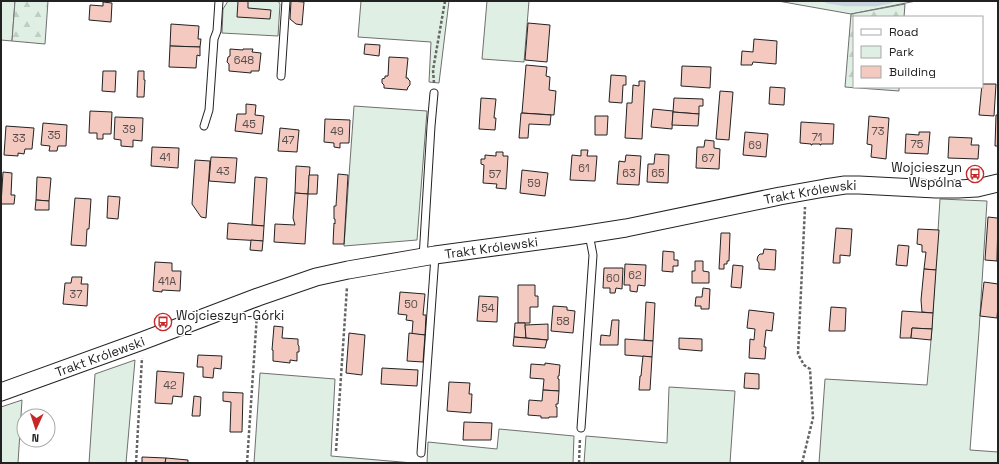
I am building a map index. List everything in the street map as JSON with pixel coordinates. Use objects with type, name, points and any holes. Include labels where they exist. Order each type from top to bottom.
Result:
[{"type":"street","name":"Trakt Królewski","points":[[1,392],[258,297],[316,278],[348,270],[626,228],[805,191],[845,185],[958,189],[977,188],[998,183]]},
{"type":"lane","points":[[204,126],[209,110],[214,39],[217,31],[220,1]]},
{"type":"lane","points":[[281,76],[286,1]]},
{"type":"lane","points":[[421,452],[429,257],[431,126],[434,93]]},
{"type":"lane","points":[[581,428],[593,255],[589,234]]},
{"type":"path","points":[[434,93],[433,70],[445,1]]},
{"type":"path","points":[[802,463],[812,418],[810,369],[804,365],[798,354],[805,191]]},
{"type":"path","points":[[336,451],[348,270]]},
{"type":"path","points":[[247,463],[258,297]]},
{"type":"path","points":[[136,463],[142,341]]},
{"type":"path","points":[[579,463],[581,428]]},
{"type":"green space","points":[[1,1],[15,1],[12,41],[1,40]]},
{"type":"green space","points":[[15,1],[48,1],[45,44],[12,41]]},
{"type":"green space","points":[[228,1],[278,1],[280,4],[278,36],[222,33],[223,9]]},
{"type":"green space","points":[[361,1],[449,1],[439,83],[429,82],[431,42],[358,37]]},
{"type":"green space","points":[[487,1],[529,1],[524,62],[482,59]]},
{"type":"green space","points":[[778,1],[916,1],[851,14]]},
{"type":"green space","points":[[905,4],[904,16],[853,16],[853,88],[845,87],[851,14]]},
{"type":"green space","points":[[858,88],[899,88],[899,91]]},
{"type":"green space","points":[[354,106],[427,111],[417,240],[344,246]]},
{"type":"green space","points":[[940,199],[987,201],[970,450],[998,452],[998,463],[819,463],[825,379],[927,385]]},
{"type":"green space","points":[[135,360],[126,463],[89,463],[95,374]]},
{"type":"green space","points":[[260,373],[335,379],[331,456],[413,463],[254,463]]},
{"type":"green space","points":[[669,387],[735,391],[730,463],[584,463],[586,436],[667,443]]},
{"type":"green space","points":[[22,400],[21,408],[16,408],[16,448],[19,448],[18,463],[1,463],[1,407]]},
{"type":"green space","points":[[499,429],[574,436],[573,463],[427,463],[428,442],[497,449]]},
{"type":"building","points":[[238,1],[248,1],[248,8],[271,10],[270,19],[237,17]]},
{"type":"building","points":[[291,1],[304,2],[302,25],[296,24],[290,19]]},
{"type":"building","points":[[103,2],[112,3],[111,22],[89,20],[90,5],[103,6]]},
{"type":"building","points":[[528,23],[550,25],[547,62],[525,60]]},
{"type":"building","points":[[171,24],[199,26],[198,39],[201,39],[200,47],[170,46]]},
{"type":"building","points":[[754,39],[777,41],[776,64],[753,62],[752,65],[741,65],[742,51],[753,52]]},
{"type":"building","points":[[365,44],[380,45],[379,56],[364,54]]},
{"type":"building","points":[[170,46],[200,47],[200,56],[197,55],[196,68],[169,67]]},
{"type":"building","points":[[230,49],[253,49],[252,52],[261,53],[259,71],[251,71],[251,73],[229,71],[229,64],[227,62],[228,57],[230,56]]},
{"type":"building","points":[[389,57],[408,58],[406,78],[410,81],[410,85],[407,90],[384,88],[382,79],[385,78],[385,76],[388,76]]},
{"type":"building","points":[[526,65],[547,67],[546,76],[550,77],[549,90],[556,91],[554,115],[522,113]]},
{"type":"building","points":[[682,66],[711,67],[710,88],[681,86]]},
{"type":"building","points":[[103,71],[116,71],[115,92],[102,91]]},
{"type":"building","points":[[138,71],[144,71],[144,97],[137,97]]},
{"type":"building","points":[[611,75],[626,76],[626,85],[623,85],[622,103],[609,102]]},
{"type":"building","points":[[639,81],[645,81],[642,139],[625,138],[627,103],[632,103],[633,85],[639,86]]},
{"type":"building","points":[[983,84],[996,84],[994,116],[979,115]]},
{"type":"building","points":[[770,87],[785,88],[784,105],[769,104]]},
{"type":"building","points":[[720,91],[733,92],[729,140],[716,139]]},
{"type":"building","points":[[481,98],[496,99],[494,118],[496,118],[495,130],[479,129]]},
{"type":"building","points":[[674,98],[703,99],[703,106],[699,106],[699,114],[673,112]]},
{"type":"building","points":[[246,104],[256,105],[255,115],[264,116],[262,134],[235,131],[237,114],[246,114]]},
{"type":"building","points":[[653,109],[673,111],[672,129],[651,127]]},
{"type":"building","points":[[90,111],[112,112],[111,134],[103,134],[103,139],[97,139],[97,133],[89,133]]},
{"type":"building","points":[[673,112],[699,114],[698,126],[672,125]]},
{"type":"building","points":[[521,113],[551,115],[550,125],[529,124],[528,138],[519,138]]},
{"type":"building","points":[[996,115],[998,115],[998,146],[995,146]]},
{"type":"building","points":[[595,116],[608,116],[607,135],[595,135]]},
{"type":"building","points":[[869,116],[889,118],[886,159],[871,157],[872,145],[867,144]]},
{"type":"building","points":[[115,117],[143,118],[142,141],[133,140],[133,147],[121,146],[121,140],[114,139]]},
{"type":"building","points":[[325,119],[350,120],[349,143],[340,143],[340,148],[334,147],[334,143],[324,142]]},
{"type":"building","points":[[801,122],[834,124],[833,144],[811,145],[800,143]]},
{"type":"building","points":[[43,123],[67,125],[66,146],[58,146],[57,151],[49,151],[50,146],[41,145]]},
{"type":"building","points":[[6,126],[34,128],[32,149],[25,149],[24,154],[18,153],[18,156],[4,155]]},
{"type":"building","points":[[280,128],[299,130],[297,152],[278,151]]},
{"type":"building","points":[[745,132],[768,134],[766,157],[743,155]]},
{"type":"building","points":[[919,132],[930,132],[928,154],[905,153],[906,134],[919,135]]},
{"type":"building","points":[[949,137],[972,138],[971,145],[979,145],[978,159],[948,158]]},
{"type":"building","points":[[705,140],[714,141],[714,148],[720,149],[719,169],[696,168],[697,147],[704,147]]},
{"type":"building","points":[[152,147],[179,148],[178,168],[151,166]]},
{"type":"building","points":[[581,150],[588,150],[587,156],[597,156],[595,181],[570,180],[572,155],[581,156]]},
{"type":"building","points":[[496,152],[503,152],[503,156],[508,156],[506,189],[496,188],[497,184],[483,183],[484,165],[481,164],[481,159],[485,159],[485,155],[496,156]]},
{"type":"building","points":[[655,154],[669,155],[668,183],[647,182],[648,164],[654,164]]},
{"type":"building","points":[[626,155],[641,156],[639,185],[617,184],[619,161],[625,162]]},
{"type":"building","points":[[211,157],[237,158],[235,183],[209,181]]},
{"type":"building","points":[[195,160],[210,161],[206,218],[201,217],[192,204]]},
{"type":"building","points":[[296,166],[310,167],[308,194],[295,193]]},
{"type":"building","points":[[522,170],[548,173],[545,196],[520,193]]},
{"type":"building","points":[[3,172],[12,173],[11,195],[15,195],[14,204],[1,204]]},
{"type":"building","points":[[338,174],[348,175],[344,244],[333,244],[334,223],[335,224],[334,206],[336,206]]},
{"type":"building","points":[[309,175],[318,175],[317,194],[308,194]]},
{"type":"building","points":[[37,177],[51,178],[49,201],[36,200]]},
{"type":"building","points":[[255,177],[267,178],[264,226],[252,225]]},
{"type":"building","points":[[295,193],[308,194],[305,244],[274,242],[275,224],[295,225],[293,218]]},
{"type":"building","points":[[108,196],[120,197],[118,219],[107,218]]},
{"type":"building","points":[[75,198],[91,199],[86,246],[71,245]]},
{"type":"building","points":[[36,200],[49,201],[49,210],[35,210]]},
{"type":"building","points":[[988,217],[998,217],[997,261],[985,260]]},
{"type":"building","points":[[228,223],[264,226],[263,241],[227,239]]},
{"type":"building","points":[[836,228],[852,229],[850,256],[840,255],[840,263],[833,263]]},
{"type":"building","points":[[918,229],[939,230],[936,270],[924,269],[926,252],[922,252],[922,245],[917,244]]},
{"type":"building","points":[[721,233],[730,233],[729,261],[727,261],[727,264],[724,264],[724,269],[719,269]]},
{"type":"building","points":[[251,240],[263,241],[262,251],[250,250]]},
{"type":"building","points":[[898,245],[909,246],[907,266],[896,265]]},
{"type":"building","points":[[764,249],[776,250],[775,270],[759,269],[759,263],[757,260],[758,256],[763,254]]},
{"type":"building","points":[[663,251],[674,252],[674,260],[678,260],[678,266],[673,266],[673,272],[662,271]]},
{"type":"building","points":[[695,261],[703,261],[703,271],[709,272],[709,283],[692,283],[692,271],[695,271]]},
{"type":"building","points":[[155,262],[172,263],[172,271],[181,271],[180,291],[153,291]]},
{"type":"building","points":[[625,264],[646,265],[645,286],[638,285],[637,292],[630,291],[630,285],[624,285]]},
{"type":"building","points":[[733,265],[743,266],[741,288],[731,287]]},
{"type":"building","points":[[604,268],[623,268],[622,289],[616,288],[615,293],[610,293],[610,288],[603,288]]},
{"type":"building","points":[[924,269],[936,270],[933,313],[922,312],[921,300]]},
{"type":"building","points":[[72,277],[82,277],[81,284],[88,284],[87,306],[63,304],[65,283],[71,283]]},
{"type":"building","points":[[984,282],[998,284],[997,318],[980,316]]},
{"type":"building","points":[[518,285],[535,285],[535,296],[538,296],[538,307],[530,307],[530,323],[518,323]]},
{"type":"building","points":[[703,288],[710,289],[709,309],[701,309],[701,306],[695,306],[696,297],[702,297]]},
{"type":"building","points":[[400,292],[425,294],[423,315],[426,315],[425,335],[412,334],[413,321],[406,320],[407,315],[398,314]]},
{"type":"building","points":[[479,296],[498,297],[497,322],[477,321]]},
{"type":"building","points":[[646,302],[655,303],[653,341],[644,340]]},
{"type":"building","points":[[553,306],[567,307],[567,310],[575,311],[573,333],[551,331]]},
{"type":"building","points":[[831,307],[846,308],[845,331],[829,331]]},
{"type":"building","points":[[749,310],[774,313],[772,331],[766,330],[764,347],[766,347],[765,359],[749,358],[750,339],[754,340],[755,329],[747,328]]},
{"type":"building","points":[[902,311],[933,313],[932,329],[912,328],[911,338],[900,338]]},
{"type":"building","points":[[612,320],[619,320],[618,345],[600,345],[601,335],[610,336]]},
{"type":"building","points":[[515,323],[525,323],[526,338],[514,337]]},
{"type":"building","points":[[548,324],[548,340],[526,338],[525,325]]},
{"type":"building","points":[[274,326],[283,327],[282,338],[298,339],[299,352],[297,352],[297,361],[290,360],[290,363],[273,361],[272,350]]},
{"type":"building","points":[[912,328],[932,329],[931,340],[911,338]]},
{"type":"building","points":[[349,333],[365,335],[362,375],[346,373]]},
{"type":"building","points":[[409,333],[425,335],[423,362],[407,361]]},
{"type":"building","points":[[514,337],[547,340],[545,348],[513,346]]},
{"type":"building","points":[[679,338],[702,339],[702,351],[679,349]]},
{"type":"building","points":[[625,339],[653,341],[652,357],[625,355]]},
{"type":"building","points":[[198,355],[222,356],[221,369],[214,368],[213,378],[203,377],[203,367],[197,367]]},
{"type":"building","points":[[643,356],[652,357],[650,390],[639,390]]},
{"type":"building","points":[[545,363],[560,365],[558,376],[559,391],[543,390],[544,379],[530,378],[531,364],[545,365]]},
{"type":"building","points":[[382,368],[418,370],[417,386],[381,384]]},
{"type":"building","points":[[157,371],[184,373],[182,397],[173,396],[172,404],[155,403]]},
{"type":"building","points":[[745,373],[759,374],[759,389],[744,388]]},
{"type":"building","points":[[449,382],[470,383],[469,394],[472,394],[471,413],[447,411]]},
{"type":"building","points":[[543,390],[559,391],[558,404],[556,404],[557,417],[541,418],[541,416],[528,415],[529,400],[542,401]]},
{"type":"building","points":[[223,392],[243,393],[242,432],[230,432],[231,402],[223,401]]},
{"type":"building","points":[[194,396],[201,397],[200,416],[192,416]]},
{"type":"building","points":[[464,422],[492,423],[491,440],[463,440]]},
{"type":"building","points":[[142,457],[166,458],[165,463],[142,463]]},
{"type":"building","points":[[166,458],[188,460],[188,463],[165,463]]},
{"type":"waterway","points":[[827,1],[845,4],[876,4],[891,1]]},
{"type":"place","name":"Wojcieszyn Wspólna","points":[[975,174]]},
{"type":"place","name":"Wojcieszyn-Górki 02","points":[[163,322]]}]
